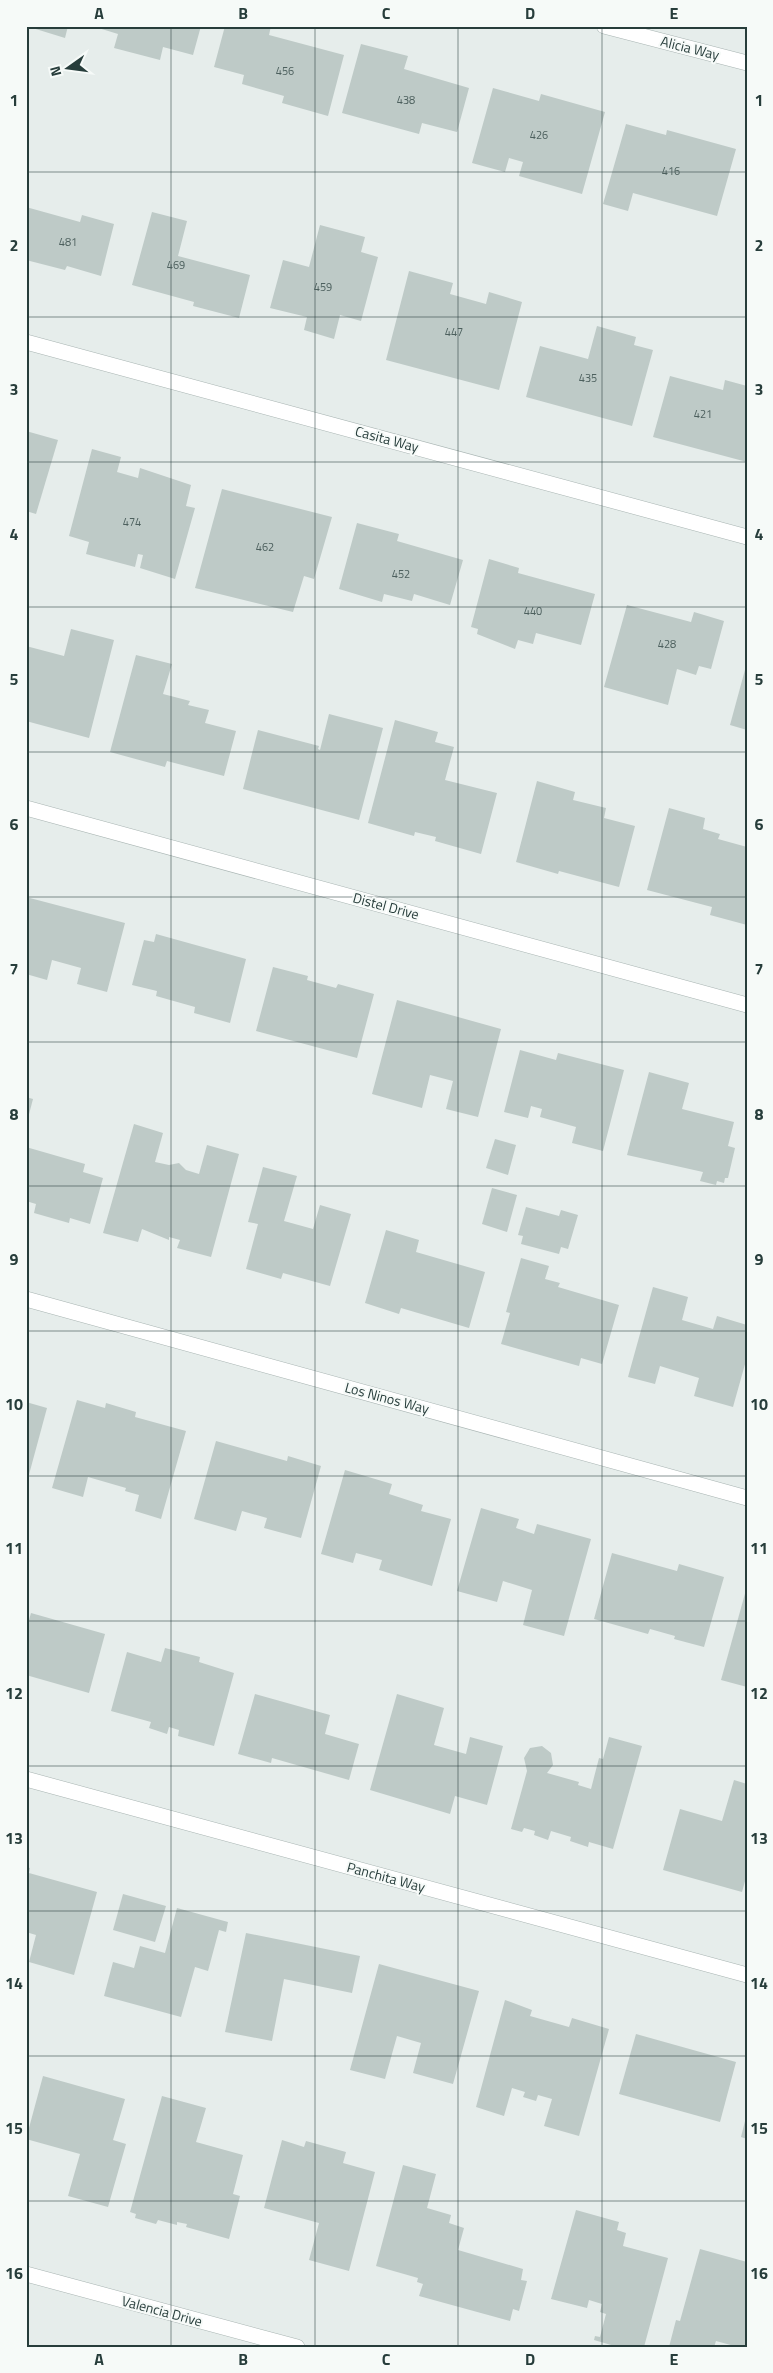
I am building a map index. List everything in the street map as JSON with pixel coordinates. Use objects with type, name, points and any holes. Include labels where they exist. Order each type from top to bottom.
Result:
[{"type":"street","name":"Alicia Way","points":[[604,26],[747,63]]},
{"type":"street","name":"Casita Way","points":[[26,342],[747,537]]},
{"type":"street","name":"Distel Drive","points":[[26,808],[747,1005]]},
{"type":"street","name":"Los Ninos Way","points":[[26,1299],[747,1498]]},
{"type":"street","name":"Panchita Way","points":[[26,1779],[747,1975]]},
{"type":"street","name":"Valencia Drive","points":[[26,2274],[297,2347]]},
{"type":"building","points":[[26,26],[68,26],[65,38]]},
{"type":"building","points":[[92,26],[201,26],[193,55],[163,47],[160,60],[114,48],[118,34]]},
{"type":"building","points":[[225,26],[271,26],[269,35],[344,55],[328,116],[282,103],[284,96],[242,84],[244,75],[214,67]]},
{"type":"building","points":[[361,44],[408,56],[404,69],[469,88],[457,132],[422,123],[419,134],[342,113]]},
{"type":"building","points":[[493,88],[539,101],[541,94],[605,112],[582,194],[519,176],[523,162],[509,158],[505,172],[472,163]]},
{"type":"building","points":[[626,124],[666,135],[667,130],[736,149],[717,216],[633,193],[628,211],[603,204]]},
{"type":"building","points":[[26,207],[80,222],[82,215],[114,224],[101,276],[67,266],[65,270],[26,260]]},
{"type":"building","points":[[152,212],[187,221],[178,256],[250,275],[239,318],[193,306],[194,302],[132,285]]},
{"type":"building","points":[[320,225],[365,237],[361,252],[378,257],[361,321],[340,315],[334,339],[304,330],[307,317],[270,308],[283,260],[309,267]]},
{"type":"building","points":[[409,271],[453,283],[450,294],[486,304],[489,292],[522,302],[499,390],[386,360]]},
{"type":"building","points":[[597,326],[636,337],[634,345],[653,350],[632,426],[526,397],[540,346],[588,359]]},
{"type":"building","points":[[670,376],[723,390],[725,380],[747,386],[747,462],[653,437]]},
{"type":"building","points":[[26,431],[58,440],[36,514],[26,511]]},
{"type":"building","points":[[92,449],[121,457],[117,472],[138,478],[140,468],[191,485],[186,506],[195,508],[175,579],[140,568],[143,555],[138,554],[135,567],[86,554],[89,542],[69,536]]},
{"type":"building","points":[[222,489],[332,517],[314,579],[304,576],[293,612],[195,588]]},
{"type":"building","points":[[357,523],[399,534],[397,541],[463,560],[450,605],[414,594],[412,601],[384,594],[382,602],[339,589]]},
{"type":"building","points":[[489,559],[519,568],[518,573],[595,594],[581,645],[536,633],[533,644],[518,640],[515,649],[477,634],[478,629],[471,627]]},
{"type":"building","points":[[627,605],[691,622],[694,612],[724,621],[711,669],[699,666],[696,675],[677,669],[668,705],[604,687]]},
{"type":"building","points":[[71,629],[114,640],[89,738],[26,721],[26,646],[64,656]]},
{"type":"building","points":[[136,655],[172,664],[163,694],[190,701],[188,705],[209,710],[205,723],[236,731],[224,776],[167,761],[165,767],[110,752]]},
{"type":"building","points":[[747,666],[747,730],[730,725]]},
{"type":"building","points":[[329,714],[383,728],[359,820],[243,789],[258,730],[319,746],[318,749],[320,750]]},
{"type":"building","points":[[395,720],[438,732],[435,742],[454,747],[445,780],[497,793],[481,854],[435,841],[436,837],[415,832],[414,836],[368,823]]},
{"type":"building","points":[[537,781],[575,792],[573,800],[606,808],[604,818],[635,826],[619,887],[559,871],[558,874],[516,862]]},
{"type":"building","points":[[669,808],[705,818],[703,829],[720,834],[718,839],[747,847],[747,925],[710,915],[712,907],[647,890]]},
{"type":"building","points":[[26,897],[125,923],[107,992],[77,984],[81,968],[52,960],[47,980],[26,974]]},
{"type":"building","points":[[156,934],[246,959],[230,1023],[194,1013],[195,1007],[156,996],[157,991],[132,985],[144,940],[154,942]]},
{"type":"building","points":[[273,967],[308,976],[307,980],[336,988],[338,984],[374,994],[357,1058],[256,1031]]},
{"type":"building","points":[[397,1000],[501,1029],[478,1117],[446,1109],[453,1081],[430,1075],[422,1108],[372,1094]]},
{"type":"building","points":[[520,1050],[556,1060],[558,1053],[624,1070],[603,1151],[572,1143],[576,1127],[540,1117],[542,1109],[531,1106],[528,1118],[504,1112]]},
{"type":"building","points":[[649,1072],[689,1083],[682,1109],[734,1122],[728,1146],[735,1148],[728,1178],[725,1178],[724,1183],[717,1181],[716,1185],[700,1181],[703,1172],[627,1155]]},
{"type":"building","points":[[26,1097],[33,1099],[27,1122],[26,1122]]},
{"type":"building","points":[[134,1124],[163,1133],[155,1162],[169,1165],[179,1163],[186,1170],[199,1174],[207,1145],[239,1154],[211,1257],[177,1248],[180,1240],[169,1237],[169,1240],[142,1229],[138,1242],[103,1233]]},
{"type":"building","points":[[495,1139],[516,1145],[508,1175],[486,1168]]},
{"type":"building","points":[[26,1147],[85,1164],[83,1172],[103,1178],[90,1224],[70,1218],[69,1223],[34,1213],[36,1204],[26,1201]]},
{"type":"building","points":[[263,1167],[297,1176],[284,1221],[313,1229],[320,1205],[351,1214],[330,1286],[283,1273],[281,1279],[246,1269],[258,1224],[248,1222]]},
{"type":"building","points":[[492,1188],[517,1195],[507,1232],[482,1224]]},
{"type":"building","points":[[526,1207],[559,1216],[561,1210],[578,1215],[568,1249],[561,1247],[559,1254],[521,1244],[523,1236],[518,1235]]},
{"type":"building","points":[[386,1230],[419,1240],[416,1252],[485,1272],[469,1328],[401,1308],[399,1314],[365,1303]]},
{"type":"building","points":[[521,1258],[549,1266],[545,1279],[560,1283],[558,1287],[619,1305],[602,1364],[581,1358],[579,1366],[501,1344],[510,1313],[506,1312]]},
{"type":"building","points":[[653,1287],[688,1297],[682,1320],[713,1329],[717,1316],[747,1325],[747,1357],[733,1407],[694,1396],[699,1378],[660,1366],[655,1384],[628,1377]]},
{"type":"building","points":[[77,1400],[105,1408],[106,1403],[136,1412],[135,1417],[186,1431],[161,1519],[135,1511],[139,1495],[125,1491],[126,1488],[88,1477],[83,1497],[52,1488]]},
{"type":"building","points":[[26,1402],[47,1408],[27,1482],[26,1482]]},
{"type":"building","points":[[216,1441],[287,1461],[288,1456],[321,1466],[301,1538],[264,1528],[267,1518],[242,1511],[236,1531],[194,1519]]},
{"type":"building","points":[[345,1470],[392,1484],[389,1494],[423,1505],[421,1511],[451,1519],[432,1586],[379,1570],[382,1560],[356,1553],[353,1563],[321,1554]]},
{"type":"building","points":[[481,1508],[519,1519],[516,1528],[534,1534],[537,1524],[591,1539],[564,1636],[523,1625],[532,1590],[503,1581],[497,1602],[457,1591]]},
{"type":"building","points":[[612,1553],[677,1571],[679,1564],[724,1577],[704,1647],[674,1639],[675,1636],[650,1629],[648,1634],[594,1619]]},
{"type":"building","points":[[747,1590],[747,1687],[721,1680]]},
{"type":"building","points":[[31,1613],[105,1634],[89,1693],[26,1675],[26,1630]]},
{"type":"building","points":[[165,1648],[200,1657],[199,1662],[234,1673],[214,1746],[178,1736],[179,1730],[169,1727],[167,1734],[149,1728],[151,1722],[111,1711],[127,1652],[161,1662]]},
{"type":"building","points":[[255,1694],[330,1715],[325,1734],[359,1744],[349,1780],[272,1758],[271,1763],[238,1754]]},
{"type":"building","points":[[397,1694],[444,1708],[434,1745],[466,1754],[470,1737],[503,1746],[487,1805],[455,1796],[450,1814],[370,1790]]},
{"type":"building","points":[[609,1737],[642,1746],[613,1849],[589,1842],[588,1847],[570,1841],[571,1837],[551,1831],[548,1840],[534,1835],[535,1831],[524,1828],[522,1832],[511,1829],[527,1771],[524,1758],[530,1748],[542,1746],[551,1753],[553,1765],[547,1773],[579,1782],[578,1785],[591,1789],[599,1758],[603,1759]]},
{"type":"building","points":[[734,1780],[747,1784],[747,1874],[742,1892],[663,1870],[680,1809],[722,1821]]},
{"type":"building","points":[[26,1867],[30,1868],[29,1873],[97,1892],[74,1975],[29,1962],[36,1935],[26,1932]]},
{"type":"building","points":[[123,1894],[166,1906],[155,1942],[113,1930]]},
{"type":"building","points":[[177,1908],[228,1922],[226,1932],[219,1930],[208,1971],[195,1967],[181,2017],[104,1996],[113,1962],[134,1968],[140,1946],[165,1953]]},
{"type":"building","points":[[246,1933],[360,1956],[352,1993],[284,1979],[272,2041],[225,2032]]},
{"type":"building","points":[[379,1964],[479,1991],[453,2084],[413,2073],[421,2043],[397,2036],[385,2079],[350,2070]]},
{"type":"building","points":[[505,2000],[532,2010],[530,2016],[569,2027],[572,2018],[609,2029],[579,2136],[544,2126],[552,2099],[538,2095],[536,2101],[523,2097],[525,2092],[512,2088],[504,2116],[476,2107]]},
{"type":"building","points":[[636,2034],[736,2062],[720,2122],[619,2094]]},
{"type":"building","points":[[43,2076],[125,2099],[113,2140],[126,2144],[108,2207],[68,2196],[80,2154],[26,2139]]},
{"type":"building","points":[[162,2096],[206,2108],[196,2142],[243,2155],[233,2194],[240,2196],[229,2239],[186,2227],[187,2224],[177,2222],[177,2225],[158,2220],[156,2224],[135,2218],[136,2214],[130,2212]]},
{"type":"building","points":[[747,2117],[747,2139],[741,2137]]},
{"type":"building","points":[[282,2140],[304,2147],[306,2141],[346,2152],[343,2163],[375,2172],[349,2271],[309,2260],[319,2223],[264,2208]]},
{"type":"building","points":[[403,2165],[436,2174],[427,2208],[451,2215],[449,2223],[464,2228],[458,2250],[523,2269],[521,2280],[527,2281],[519,2311],[513,2309],[510,2321],[419,2296],[423,2284],[417,2282],[418,2278],[376,2266]]},
{"type":"building","points":[[576,2210],[619,2222],[617,2230],[626,2233],[623,2246],[668,2258],[644,2347],[618,2347],[594,2340],[595,2336],[600,2337],[606,2314],[600,2312],[602,2304],[589,2300],[587,2308],[551,2299]]},
{"type":"building","points":[[700,2249],[747,2262],[747,2347],[738,2347],[716,2341],[714,2347],[669,2347],[676,2320],[680,2321]]}]
